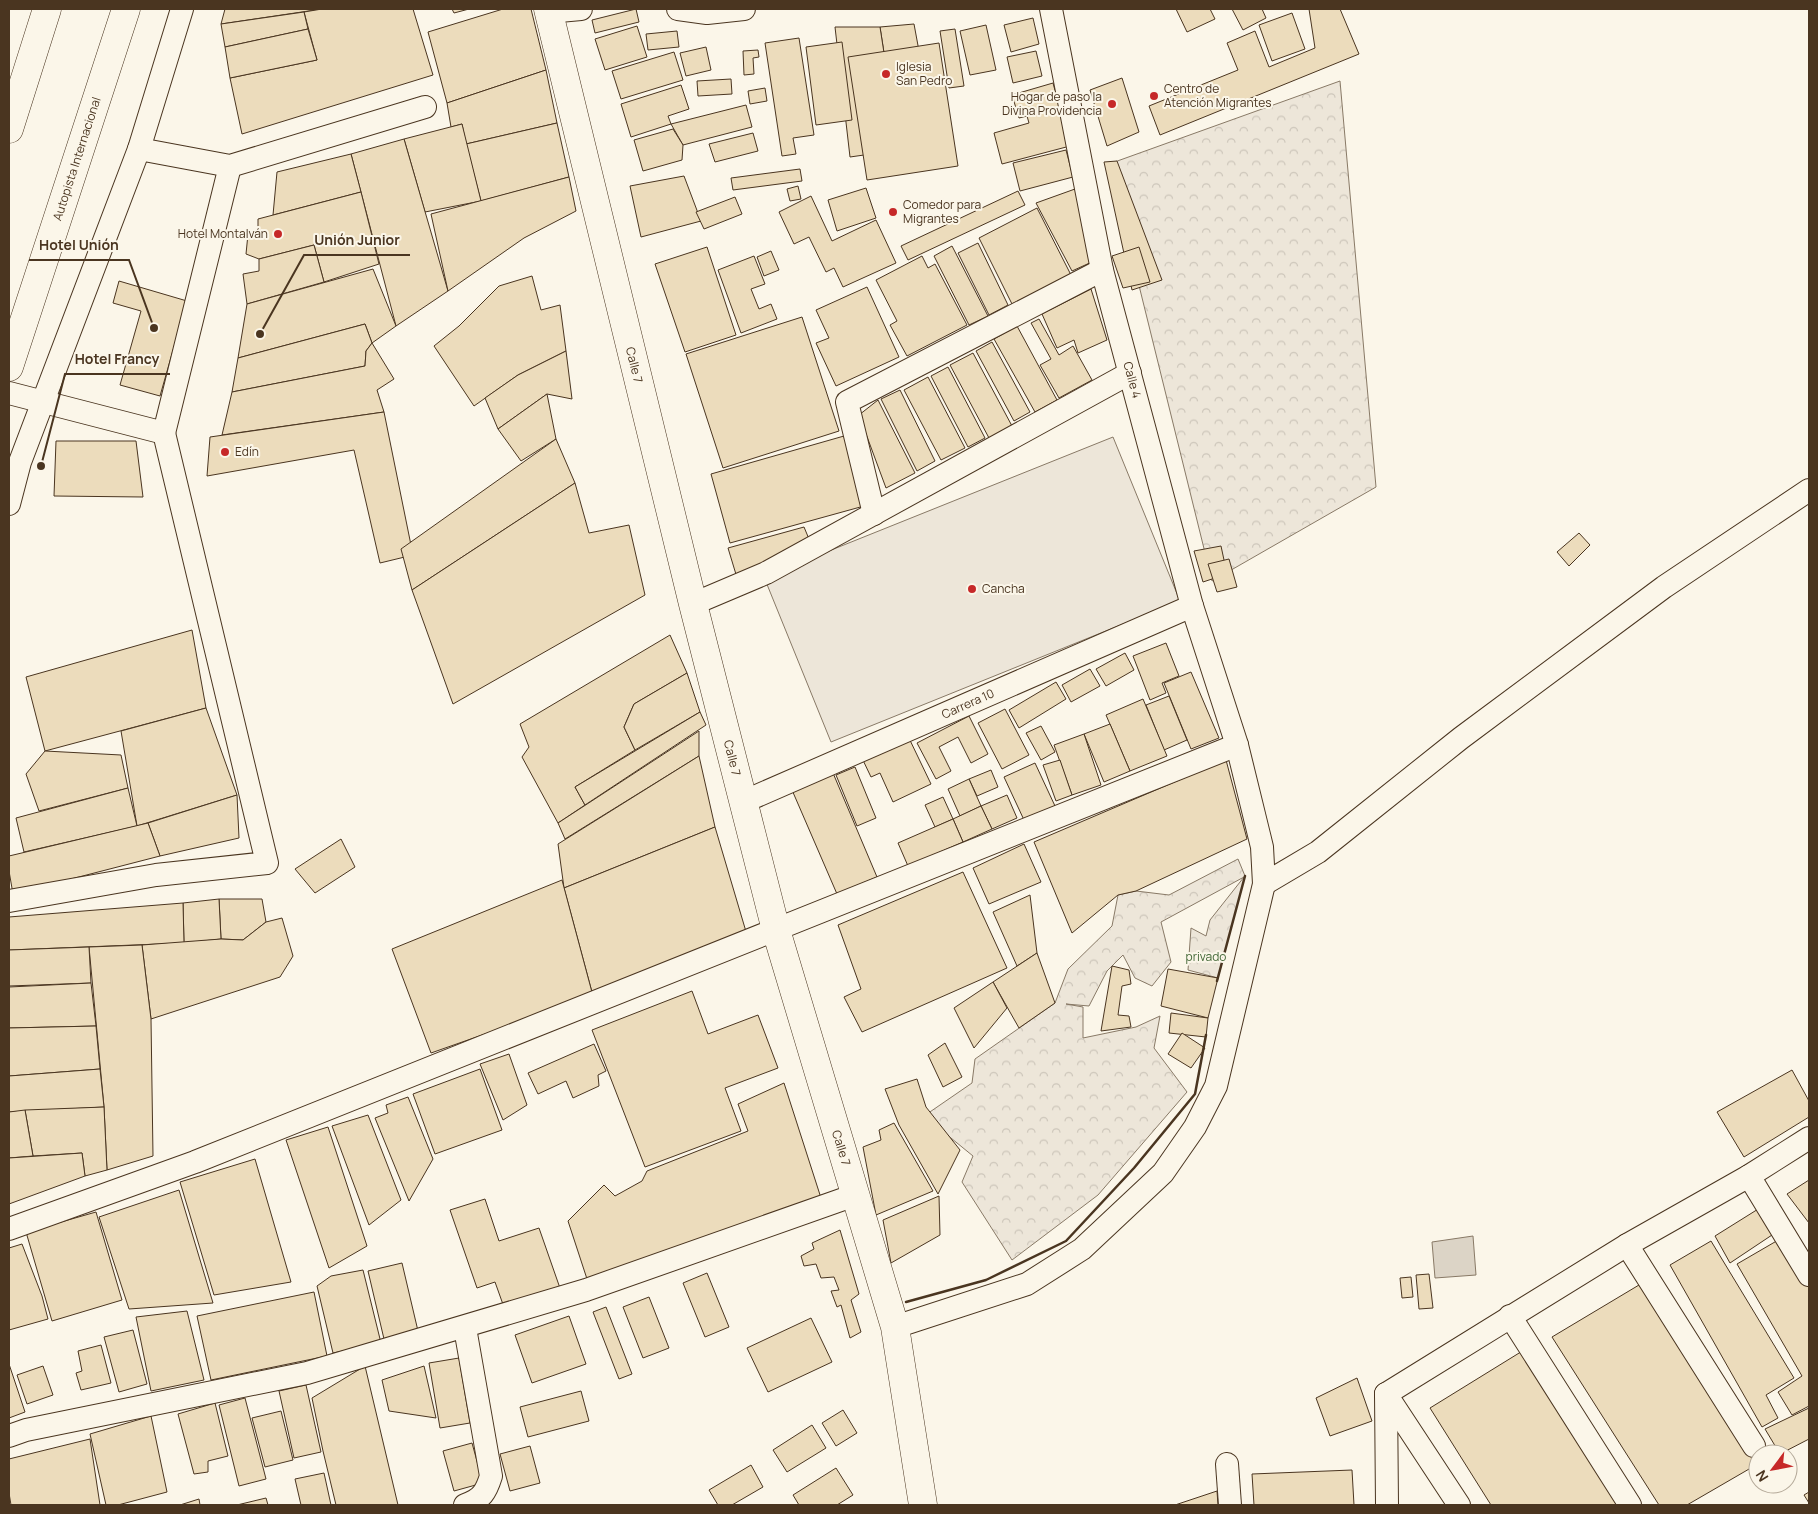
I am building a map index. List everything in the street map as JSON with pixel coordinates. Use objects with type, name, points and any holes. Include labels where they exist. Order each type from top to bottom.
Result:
[{"type":"main road","points":[[9,129],[47,9]]},
{"type":"main road","name":"Autopista Internacional","points":[[9,367],[126,9]]},
{"type":"main road","name":"Calle 7","points":[[548,10],[693,604],[776,930],[895,1327],[923,1505]]},
{"type":"street","points":[[9,504],[20,462],[139,149],[182,9]]},
{"type":"street","points":[[548,10],[581,9]]},
{"type":"street","points":[[678,9],[707,11],[744,9]]},
{"type":"street","name":"Calle 4","points":[[895,1327],[1027,1284],[1082,1249],[1163,1172],[1195,1127],[1216,1086],[1264,884],[1262,847],[1237,744],[1192,606],[1102,270],[1051,9]]},
{"type":"street","points":[[139,149],[230,166],[425,108]]},
{"type":"street","points":[[9,901],[156,875],[267,863],[164,433],[230,166]]},
{"type":"street","points":[[874,514],[846,402],[1102,270]]},
{"type":"street","points":[[693,604],[766,573],[1130,372]]},
{"type":"street","points":[[9,393],[164,433]]},
{"type":"street","points":[[1264,884],[1318,852],[1461,738],[1664,587],[1809,490]]},
{"type":"street","name":"Carrera 10","points":[[743,802],[1192,606]]},
{"type":"street","points":[[9,1229],[195,1162],[1237,744]]},
{"type":"street","points":[[1386,1394],[1627,1245],[1749,1176],[1809,1138]]},
{"type":"street","points":[[1749,1176],[1809,1276]]},
{"type":"street","points":[[9,1436],[26,1430],[307,1373],[464,1328],[858,1206]]},
{"type":"street","points":[[1627,1245],[1753,1444]]},
{"type":"street","points":[[1510,1316],[1630,1505]]},
{"type":"street","points":[[464,1328],[491,1476],[486,1492],[473,1502],[465,1505]]},
{"type":"street","points":[[1386,1394],[1388,1505]]},
{"type":"street","points":[[1386,1394],[1459,1505]]},
{"type":"street","points":[[1227,1464],[1230,1505]]},
{"type":"green space","points":[[1340,81],[1376,487],[1212,581],[1109,164]]},
{"type":"green space","name":"Cancha","points":[[1113,437],[1180,601],[831,742],[764,577]]},
{"type":"green space","name":"privado","points":[[1238,859],[1245,876],[1218,978],[1188,970],[1191,928],[1206,936],[1210,920],[1244,877],[1161,922],[1171,962],[1152,986],[1135,978],[1123,955],[1107,971],[1089,1006],[1066,1004],[1083,1007],[1083,1038],[1136,1027],[1160,1016],[1154,1048],[1187,1092],[1098,1195],[1012,1260],[962,1182],[973,1156],[924,1116],[972,1083],[975,1059],[1055,1003],[1068,969],[1112,926],[1118,895],[1136,891],[1169,895]]},
{"type":"shaded area","points":[[1473,1236],[1476,1275],[1435,1278],[1432,1242]]},
{"type":"building","points":[[225,9],[322,9],[221,24]]},
{"type":"building","points":[[322,9],[413,9],[433,75],[242,134],[230,78],[317,60],[304,12]]},
{"type":"building","points":[[452,9],[469,9],[454,13]]},
{"type":"building","points":[[503,9],[531,9],[546,70],[447,103],[428,32]]},
{"type":"building","points":[[636,9],[639,22],[595,33],[592,20]]},
{"type":"building","points":[[1176,9],[1210,9],[1215,19],[1187,32]]},
{"type":"building","points":[[1232,9],[1262,9],[1266,18],[1243,30]]},
{"type":"building","points":[[1309,9],[1340,9],[1359,54],[1160,135],[1149,106],[1238,70],[1227,43],[1255,31],[1269,67],[1315,48]]},
{"type":"building","points":[[304,12],[308,29],[225,47],[221,24]]},
{"type":"building","points":[[1292,13],[1305,49],[1272,61],[1259,25]]},
{"type":"building","points":[[1033,18],[1039,44],[1011,52],[1004,25]]},
{"type":"building","points":[[914,24],[937,148],[899,150],[880,27]]},
{"type":"building","points":[[986,25],[996,70],[970,75],[960,31]]},
{"type":"building","points":[[637,26],[647,57],[605,70],[595,39]]},
{"type":"building","points":[[835,27],[880,27],[899,150],[850,157]]},
{"type":"building","points":[[308,29],[317,60],[230,78],[225,47]]},
{"type":"building","points":[[955,29],[964,86],[949,88],[940,31]]},
{"type":"building","points":[[677,31],[679,47],[648,50],[646,34]]},
{"type":"building","points":[[799,38],[814,135],[793,138],[796,154],[782,156],[765,43]]},
{"type":"building","points":[[842,42],[852,120],[816,125],[806,47]]},
{"type":"building","points":[[939,43],[958,166],[867,180],[848,57]]},
{"type":"building","points":[[706,47],[711,70],[686,76],[680,53]]},
{"type":"building","points":[[758,50],[759,57],[753,58],[754,74],[744,75],[743,51]]},
{"type":"building","points":[[1036,51],[1042,76],[1013,83],[1007,57]]},
{"type":"building","points":[[674,52],[683,80],[621,99],[612,71]]},
{"type":"building","points":[[546,70],[557,123],[466,144],[462,124],[451,127],[447,103]]},
{"type":"building","name":"Hogar de paso la Divina Providencia","points":[[1122,78],[1139,132],[1107,146],[1090,90]]},
{"type":"building","points":[[731,79],[732,94],[698,96],[697,81]]},
{"type":"building","points":[[1053,83],[1070,146],[1002,164],[994,133],[1029,123],[1027,116],[1019,118],[1012,95]]},
{"type":"building","points":[[681,85],[689,109],[668,116],[671,124],[631,137],[621,104]]},
{"type":"building","points":[[765,88],[767,101],[750,104],[748,91]]},
{"type":"building","points":[[746,105],[752,127],[683,145],[671,124]]},
{"type":"building","points":[[557,123],[569,177],[481,201],[466,144]]},
{"type":"building","points":[[462,124],[481,201],[425,212],[404,139]]},
{"type":"building","points":[[673,129],[683,145],[682,160],[643,171],[634,140]]},
{"type":"building","points":[[753,133],[758,151],[715,162],[709,144]]},
{"type":"building","points":[[404,139],[448,291],[396,326],[351,154]]},
{"type":"building","points":[[1066,150],[1073,177],[1020,191],[1013,163]]},
{"type":"building","points":[[351,154],[361,192],[273,215],[277,172]]},
{"type":"building","points":[[1117,161],[1162,280],[1132,290],[1104,162]]},
{"type":"building","points":[[800,169],[802,181],[733,190],[731,178]]},
{"type":"building","points":[[684,176],[701,221],[641,237],[630,186]]},
{"type":"building","points":[[569,177],[576,211],[524,238],[448,291],[431,214]]},
{"type":"building","points":[[798,186],[801,199],[790,201],[787,189]]},
{"type":"building","points":[[866,188],[876,218],[837,231],[828,200]]},
{"type":"building","points":[[1075,189],[1094,261],[1072,271],[1036,203]]},
{"type":"building","points":[[1018,191],[1025,205],[908,260],[901,246]]},
{"type":"building","points":[[361,192],[379,264],[324,282],[314,245],[259,259],[246,254],[248,234],[258,232],[258,219]]},
{"type":"building","points":[[811,196],[832,241],[876,220],[896,263],[843,287],[834,268],[826,272],[809,237],[794,244],[779,212]]},
{"type":"building","points":[[735,197],[742,214],[704,229],[696,212]]},
{"type":"building","points":[[1037,208],[1071,275],[1012,304],[979,238]]},
{"type":"building","points":[[978,243],[1008,305],[989,315],[958,253]]},
{"type":"building","points":[[314,245],[324,282],[247,304],[243,274],[259,271],[259,259]]},
{"type":"building","points":[[952,246],[988,316],[969,325],[934,256]]},
{"type":"building","points":[[707,247],[736,335],[685,352],[655,264]]},
{"type":"building","points":[[1139,247],[1150,282],[1123,288],[1112,256]]},
{"type":"building","points":[[771,251],[779,270],[764,276],[757,257]]},
{"type":"building","points":[[754,256],[765,284],[751,289],[759,309],[771,304],[777,319],[741,333],[718,270]]},
{"type":"building","points":[[922,256],[928,268],[935,264],[967,325],[907,356],[890,325],[897,321],[876,280]]},
{"type":"building","points":[[373,269],[396,326],[372,343],[365,324],[238,358],[247,304]]},
{"type":"building","points":[[532,276],[541,310],[560,305],[566,351],[518,375],[474,406],[434,346],[459,326],[499,286]]},
{"type":"building","points":[[119,281],[187,301],[160,396],[120,385],[141,311],[113,303]]},
{"type":"building","points":[[867,287],[899,357],[836,386],[816,343],[829,338],[816,310]]},
{"type":"building","points":[[1091,289],[1107,340],[1078,353],[1074,340],[1057,348],[1042,314]]},
{"type":"building","points":[[802,317],[839,431],[723,468],[686,354]]},
{"type":"building","points":[[1039,319],[1059,355],[1073,346],[1092,380],[1059,398],[1040,365],[1051,359],[1031,323]]},
{"type":"building","points":[[365,324],[372,343],[366,351],[365,366],[232,392],[238,358]]},
{"type":"building","points":[[1017,326],[1057,400],[1035,412],[994,339]]},
{"type":"building","points":[[992,342],[1030,412],[1014,421],[976,351]]},
{"type":"building","points":[[372,343],[394,379],[377,390],[384,412],[222,435],[232,392],[365,366],[366,351]]},
{"type":"building","points":[[566,351],[572,399],[547,394],[498,429],[485,398],[518,375]]},
{"type":"building","points":[[973,353],[1012,426],[989,438],[950,365]]},
{"type":"building","points":[[948,367],[985,438],[968,447],[931,376]]},
{"type":"building","points":[[928,377],[965,448],[941,460],[904,390]]},
{"type":"building","points":[[900,390],[935,461],[917,471],[881,399]]},
{"type":"building","points":[[547,394],[556,439],[521,461],[498,429]]},
{"type":"building","points":[[878,400],[915,473],[886,488],[859,415]]},
{"type":"building","points":[[384,412],[413,555],[380,563],[354,450],[207,476],[210,437]]},
{"type":"building","points":[[844,436],[864,506],[730,543],[711,474]]},
{"type":"building","points":[[556,439],[575,483],[412,590],[401,549]]},
{"type":"building","points":[[56,441],[136,441],[143,497],[54,496]]},
{"type":"building","points":[[575,483],[589,533],[629,525],[645,595],[453,704],[412,590]]},
{"type":"building","points":[[804,527],[809,539],[738,581],[728,548]]},
{"type":"building","points":[[1579,533],[1590,545],[1569,566],[1557,552]]},
{"type":"building","points":[[1221,546],[1227,574],[1203,582],[1194,551]]},
{"type":"building","points":[[1229,559],[1237,587],[1217,592],[1208,564]]},
{"type":"building","points":[[192,630],[206,708],[45,751],[26,677]]},
{"type":"building","points":[[670,635],[687,673],[634,704],[624,727],[635,750],[575,787],[585,805],[558,823],[522,757],[529,747],[520,724]]},
{"type":"building","points":[[1166,643],[1179,676],[1162,683],[1166,693],[1150,700],[1133,656]]},
{"type":"building","points":[[1125,653],[1134,670],[1106,686],[1096,669]]},
{"type":"building","points":[[1090,669],[1100,686],[1071,702],[1062,685]]},
{"type":"building","points":[[1191,672],[1219,738],[1191,749],[1164,683]]},
{"type":"building","points":[[687,673],[700,712],[635,750],[624,727],[634,704]]},
{"type":"building","points":[[1056,682],[1066,699],[1019,728],[1009,710]]},
{"type":"building","points":[[1169,696],[1187,740],[1164,750],[1146,705]]},
{"type":"building","points":[[1143,699],[1167,756],[1130,771],[1106,715]]},
{"type":"building","points":[[206,708],[237,795],[137,826],[121,731]]},
{"type":"building","points":[[1005,709],[1029,755],[1002,769],[978,723]]},
{"type":"building","points":[[700,712],[706,725],[585,805],[575,787]]},
{"type":"building","points":[[969,716],[988,754],[971,763],[958,737],[939,747],[951,771],[936,779],[917,743]]},
{"type":"building","points":[[1110,724],[1130,771],[1104,782],[1084,734]]},
{"type":"building","points":[[1041,726],[1055,752],[1041,760],[1026,733]]},
{"type":"building","points":[[699,731],[699,756],[565,839],[558,823]]},
{"type":"building","points":[[907,734],[931,784],[893,802],[880,773],[871,777],[861,756]]},
{"type":"building","points":[[1084,734],[1101,785],[1072,795],[1054,745]]},
{"type":"building","points":[[45,751],[121,755],[128,788],[39,811],[26,774]]},
{"type":"building","points":[[699,756],[715,827],[564,888],[558,844]]},
{"type":"building","points":[[1060,760],[1072,795],[1056,801],[1043,765]]},
{"type":"building","points":[[1226,760],[1247,839],[1136,891],[1118,895],[1072,933],[1034,842]]},
{"type":"building","points":[[1035,763],[1055,806],[1024,820],[1004,777]]},
{"type":"building","points":[[855,767],[876,818],[857,826],[836,775]]},
{"type":"building","points":[[991,770],[998,787],[977,796],[969,779]]},
{"type":"building","points":[[833,773],[877,877],[837,894],[792,790]]},
{"type":"building","points":[[969,779],[981,806],[960,816],[948,789]]},
{"type":"building","points":[[128,788],[137,826],[24,852],[16,818]]},
{"type":"building","points":[[237,795],[239,838],[160,856],[148,823]]},
{"type":"building","points":[[1007,795],[1017,818],[992,829],[981,806]]},
{"type":"building","points":[[943,797],[953,819],[935,827],[925,805]]},
{"type":"building","points":[[981,806],[992,829],[963,842],[953,819]]},
{"type":"building","points":[[953,819],[963,842],[908,866],[898,843]]},
{"type":"building","points":[[148,823],[160,856],[13,894],[9,871],[9,856]]},
{"type":"building","points":[[715,827],[747,935],[593,996],[564,888]]},
{"type":"building","points":[[341,839],[355,867],[315,893],[295,869]]},
{"type":"building","points":[[1024,844],[1041,882],[989,904],[973,868]]},
{"type":"building","points":[[963,872],[1007,968],[862,1032],[844,997],[861,989],[838,925]]},
{"type":"building","points":[[562,880],[593,996],[431,1053],[392,949]]},
{"type":"building","points":[[1030,895],[1037,953],[1017,966],[993,912]]},
{"type":"building","points":[[219,899],[262,899],[266,922],[243,940],[221,939]]},
{"type":"building","points":[[219,899],[221,939],[184,943],[183,903]]},
{"type":"building","points":[[183,903],[184,943],[9,950],[9,917]]},
{"type":"building","points":[[282,918],[293,956],[280,977],[151,1019],[142,945],[221,939],[243,940],[266,922]]},
{"type":"building","points":[[142,945],[151,1019],[153,1156],[107,1170],[104,1107],[89,947]]},
{"type":"building","points":[[89,947],[91,983],[9,986],[9,950]]},
{"type":"building","points":[[1037,953],[1055,1003],[1019,1028],[993,982]]},
{"type":"building","points":[[1112,966],[1129,970],[1131,984],[1122,986],[1118,1015],[1129,1016],[1131,1027],[1101,1031]]},
{"type":"building","points":[[1168,969],[1218,978],[1208,1018],[1161,1006]]},
{"type":"building","points":[[993,982],[1007,1008],[974,1048],[954,1008]]},
{"type":"building","points":[[91,983],[96,1026],[9,1028],[9,987]]},
{"type":"building","points":[[692,991],[708,1034],[758,1015],[778,1068],[725,1088],[741,1131],[645,1167],[592,1030]]},
{"type":"building","points":[[1171,1013],[1208,1018],[1206,1037],[1169,1033]]},
{"type":"building","points":[[96,1026],[100,1069],[9,1076],[9,1028]]},
{"type":"building","points":[[1182,1033],[1205,1048],[1191,1068],[1168,1054]]},
{"type":"building","points":[[945,1043],[962,1077],[943,1087],[928,1055]]},
{"type":"building","points":[[594,1044],[606,1071],[598,1075],[599,1086],[573,1098],[566,1081],[538,1094],[528,1073]]},
{"type":"building","points":[[509,1054],[527,1105],[503,1120],[480,1064]]},
{"type":"building","points":[[100,1069],[104,1107],[9,1112],[9,1076]]},
{"type":"building","points":[[480,1069],[502,1130],[435,1154],[413,1094]]},
{"type":"building","points":[[1792,1070],[1809,1101],[1809,1117],[1744,1157],[1717,1112]]},
{"type":"building","points":[[917,1079],[926,1107],[960,1150],[938,1194],[899,1125],[885,1089]]},
{"type":"building","points":[[784,1083],[821,1198],[588,1282],[568,1221],[604,1185],[615,1196],[642,1181],[647,1171],[748,1131],[738,1104]]},
{"type":"building","points":[[408,1097],[433,1159],[409,1201],[375,1118],[388,1113],[386,1105]]},
{"type":"building","points":[[104,1107],[107,1170],[85,1176],[82,1153],[33,1156],[25,1110]]},
{"type":"building","points":[[25,1110],[33,1156],[9,1158],[9,1112]]},
{"type":"building","points":[[368,1115],[401,1200],[369,1225],[332,1126]]},
{"type":"building","points":[[894,1123],[933,1191],[876,1215],[863,1147],[881,1140],[879,1130]]},
{"type":"building","points":[[328,1127],[367,1246],[329,1268],[286,1140]]},
{"type":"building","points":[[82,1153],[85,1176],[9,1204],[9,1158]]},
{"type":"building","points":[[255,1159],[291,1282],[214,1295],[180,1182]]},
{"type":"building","points":[[1809,1180],[1809,1223],[1787,1194]]},
{"type":"building","points":[[179,1190],[213,1303],[129,1309],[99,1217]]},
{"type":"building","points":[[939,1196],[940,1235],[891,1263],[883,1220]]},
{"type":"building","points":[[485,1199],[499,1241],[539,1228],[561,1291],[505,1310],[495,1282],[477,1288],[450,1210]]},
{"type":"building","points":[[1763,1206],[1778,1231],[1730,1263],[1715,1236]]},
{"type":"building","points":[[96,1212],[122,1300],[52,1321],[26,1232]]},
{"type":"building","points":[[840,1230],[859,1294],[851,1300],[861,1332],[850,1338],[841,1305],[837,1307],[831,1291],[839,1290],[834,1277],[821,1278],[816,1264],[804,1266],[801,1256],[814,1249],[812,1243]]},
{"type":"building","points":[[1780,1239],[1809,1287],[1809,1406],[1792,1415],[1778,1392],[1802,1376],[1737,1264]]},
{"type":"building","points":[[1711,1241],[1794,1378],[1766,1395],[1778,1418],[1762,1427],[1670,1265]]},
{"type":"building","points":[[22,1244],[42,1296],[48,1319],[9,1330],[9,1248]]},
{"type":"building","points":[[402,1263],[418,1331],[384,1339],[368,1271]]},
{"type":"building","points":[[363,1270],[381,1343],[333,1353],[317,1286],[331,1276]]},
{"type":"building","points":[[707,1273],[729,1327],[705,1337],[683,1283]]},
{"type":"building","points":[[1429,1274],[1433,1308],[1419,1309],[1416,1275]]},
{"type":"building","points":[[1411,1277],[1413,1297],[1402,1298],[1400,1278]]},
{"type":"building","points":[[1644,1282],[1748,1452],[1748,1470],[1687,1505],[1659,1505],[1552,1337]]},
{"type":"building","points":[[314,1292],[327,1356],[211,1380],[197,1316]]},
{"type":"building","points":[[649,1297],[669,1348],[643,1358],[623,1307]]},
{"type":"building","points":[[606,1307],[632,1374],[619,1379],[593,1312]]},
{"type":"building","points":[[187,1311],[204,1380],[151,1391],[136,1317]]},
{"type":"building","points":[[569,1316],[586,1364],[532,1383],[515,1335]]},
{"type":"building","points":[[811,1318],[832,1362],[768,1392],[747,1348]]},
{"type":"building","points":[[133,1330],[147,1384],[119,1392],[104,1337]]},
{"type":"building","points":[[101,1345],[111,1383],[81,1390],[76,1373],[82,1371],[78,1351]]},
{"type":"building","points":[[1524,1350],[1620,1505],[1491,1505],[1430,1408]]},
{"type":"building","points":[[459,1358],[470,1423],[440,1428],[429,1363]]},
{"type":"building","points":[[9,1364],[25,1412],[9,1418]]},
{"type":"building","points":[[43,1366],[53,1395],[27,1404],[17,1375]]},
{"type":"building","points":[[365,1366],[398,1505],[336,1505],[323,1451],[312,1398]]},
{"type":"building","points":[[424,1366],[436,1418],[389,1411],[382,1380]]},
{"type":"building","points":[[1357,1378],[1372,1421],[1330,1436],[1316,1398]]},
{"type":"building","points":[[306,1385],[321,1452],[294,1458],[279,1391]]},
{"type":"building","points":[[581,1391],[589,1421],[528,1437],[520,1407]]},
{"type":"building","points":[[245,1398],[266,1479],[239,1486],[219,1405]]},
{"type":"building","points":[[215,1403],[228,1456],[208,1461],[208,1472],[194,1474],[178,1414]]},
{"type":"building","points":[[1809,1408],[1809,1439],[1798,1445],[1774,1444],[1765,1429]]},
{"type":"building","points":[[843,1410],[857,1433],[836,1446],[822,1423]]},
{"type":"building","points":[[281,1411],[293,1460],[265,1467],[252,1418]]},
{"type":"building","points":[[151,1416],[167,1492],[118,1505],[106,1505],[90,1434]]},
{"type":"building","points":[[812,1425],[826,1448],[787,1472],[773,1450]]},
{"type":"building","points":[[90,1439],[100,1505],[11,1505],[9,1459]]},
{"type":"building","points":[[472,1443],[483,1483],[454,1491],[443,1451]]},
{"type":"building","points":[[530,1446],[540,1483],[510,1491],[500,1454]]},
{"type":"building","points":[[751,1465],[763,1487],[732,1505],[718,1505],[709,1490]]},
{"type":"building","points":[[836,1468],[853,1495],[837,1505],[799,1505],[793,1495]]},
{"type":"building","points":[[1352,1470],[1354,1505],[1254,1505],[1252,1474]]},
{"type":"building","points":[[324,1473],[331,1505],[301,1505],[295,1479]]},
{"type":"building","points":[[1217,1491],[1218,1505],[1175,1505]]},
{"type":"building","points":[[1809,1492],[1809,1503],[1804,1495]]},
{"type":"building","points":[[266,1498],[268,1505],[237,1505]]},
{"type":"building","points":[[199,1499],[200,1505],[180,1505]]},
{"type":"wall","points":[[1217,981],[1245,876]]},
{"type":"wall","points":[[906,1302],[986,1280],[1066,1241],[1134,1168],[1195,1094],[1206,1035]]},
{"type":"place","name":"Iglesia San Pedro","points":[[886,74]]},
{"type":"place","name":"Centro de Atención Migrantes","points":[[1154,96]]},
{"type":"place","name":"Hogar de paso la Divina Providencia","points":[[1112,104]]},
{"type":"place","name":"Comedor para Migrantes","points":[[893,212]]},
{"type":"place","name":"Hotel Montalván","points":[[278,234]]},
{"type":"place","name":"Hotel Unión","points":[[154,328]]},
{"type":"place","name":"Unión Junior","points":[[260,334]]},
{"type":"place","name":"Edín","points":[[225,452]]},
{"type":"place","name":"Hotel Francy","points":[[41,466]]},
{"type":"place","name":"Cancha","points":[[972,589]]}]
